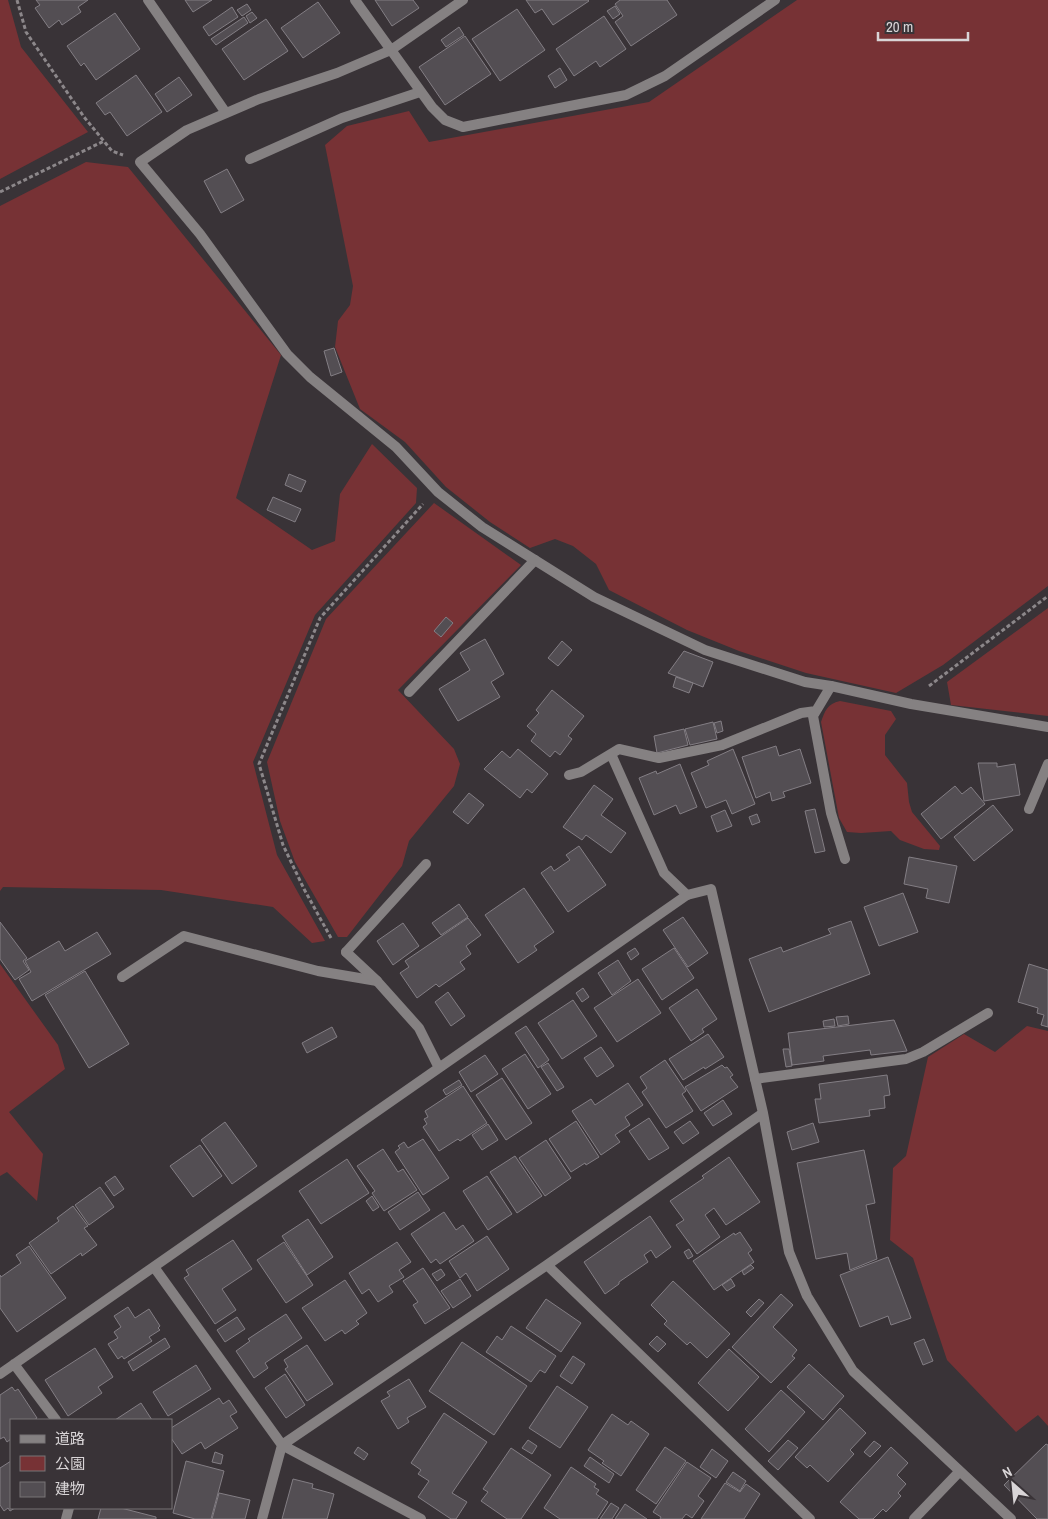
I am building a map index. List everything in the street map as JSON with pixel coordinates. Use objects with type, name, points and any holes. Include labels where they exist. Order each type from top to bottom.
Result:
[{"type":"street","points":[[148,0],[226,113]]},
{"type":"street","points":[[355,0],[420,92],[445,120],[462,127],[626,95],[665,76],[775,0]]},
{"type":"street","points":[[463,0],[391,50],[337,73],[258,99],[187,130],[140,162],[200,234],[287,354],[310,377],[396,447],[436,490],[482,528],[594,597],[704,650],[805,682],[911,704],[1048,727]]},
{"type":"street","points":[[250,160],[342,118],[420,92]]},
{"type":"street","points":[[409,692],[535,560]]},
{"type":"street","points":[[831,686],[813,716],[832,813],[845,859]]},
{"type":"street","points":[[569,775],[581,772],[619,749],[659,758],[722,745],[801,713],[816,711]]},
{"type":"street","points":[[611,754],[664,873],[687,895]]},
{"type":"street","points":[[1029,809],[1048,764]]},
{"type":"street","points":[[426,864],[346,952],[377,981],[419,1028],[439,1068]]},
{"type":"street","points":[[0,1374],[687,895],[711,889],[763,1112],[789,1252],[807,1296],[854,1371],[1011,1519]]},
{"type":"street","points":[[122,976],[184,936],[318,971],[377,981]]},
{"type":"street","points":[[755,1079],[906,1059],[923,1052],[988,1012]]},
{"type":"street","points":[[262,1519],[282,1445],[547,1265],[763,1112]]},
{"type":"street","points":[[547,1265],[810,1519]]},
{"type":"street","points":[[154,1266],[282,1445],[421,1519]]},
{"type":"street","points":[[14,1364],[55,1419]]},
{"type":"street","points":[[914,1519],[960,1471]]},
{"type":"path","points":[[17,0],[26,32],[84,117],[112,151],[140,162]]},
{"type":"path","points":[[0,192],[104,141]]},
{"type":"path","points":[[346,952],[333,941],[304,889],[283,845],[259,764],[320,618],[436,490]]},
{"type":"path","points":[[911,704],[925,689],[1048,596]]},
{"type":"green space","points":[[0,0],[8,0],[21,47],[88,132],[0,179]]},
{"type":"green space","points":[[797,0],[1048,0],[1048,586],[943,665],[896,693],[806,673],[739,651],[687,630],[609,590],[596,564],[573,546],[555,539],[530,548],[490,522],[446,487],[405,442],[360,409],[335,347],[338,321],[350,305],[353,286],[325,145],[347,126],[409,111],[429,142],[649,102]]},
{"type":"green space","points":[[86,162],[128,167],[281,355],[236,498],[312,550],[335,541],[340,494],[372,444],[417,488],[416,503],[315,615],[253,762],[277,855],[325,941],[312,943],[273,907],[161,890],[3,887],[0,891],[0,206]]},
{"type":"green space","points":[[434,503],[521,565],[398,690],[454,749],[460,764],[454,786],[409,841],[402,866],[347,937],[338,937],[295,862],[280,821],[267,762],[326,619]]},
{"type":"green space","points":[[1048,608],[1048,716],[951,705],[947,682]]},
{"type":"green space","points":[[840,701],[891,711],[896,719],[885,735],[885,755],[907,783],[912,812],[940,846],[939,850],[924,849],[900,840],[891,831],[847,832],[839,818],[821,722],[829,706]]},
{"type":"green space","points":[[0,964],[58,1045],[65,1069],[9,1112],[43,1154],[37,1201],[7,1172],[0,1176]]},
{"type":"green space","points":[[1027,1026],[1048,1031],[1048,1426],[1038,1415],[1016,1432],[947,1360],[913,1258],[890,1240],[893,1168],[906,1156],[928,1057],[964,1034],[995,1052]]},
{"type":"building","points":[[36,0],[88,0],[78,7],[81,12],[62,25],[59,20],[49,28],[35,8],[40,5]]},
{"type":"building","points":[[185,0],[212,0],[193,12]]},
{"type":"building","points":[[375,0],[413,0],[419,8],[392,26]]},
{"type":"building","points":[[526,0],[589,1],[553,25],[542,9],[535,13]]},
{"type":"building","points":[[620,0],[667,0],[677,15],[631,46],[615,22],[623,16],[615,4]]},
{"type":"building","points":[[318,2],[340,33],[303,58],[281,28]]},
{"type":"building","points":[[247,4],[251,10],[242,16],[237,10]]},
{"type":"building","points":[[615,6],[620,14],[613,19],[607,11]]},
{"type":"building","points":[[232,7],[238,17],[209,36],[203,27]]},
{"type":"building","points":[[517,9],[545,50],[500,81],[472,39]]},
{"type":"building","points":[[252,12],[257,18],[250,23],[246,16]]},
{"type":"building","points":[[115,13],[140,49],[96,80],[84,63],[81,66],[67,46]]},
{"type":"building","points":[[604,16],[626,49],[600,67],[596,61],[574,76],[556,49]]},
{"type":"building","points":[[244,17],[248,23],[216,45],[211,39]]},
{"type":"building","points":[[266,19],[288,51],[244,80],[222,49]]},
{"type":"building","points":[[459,27],[464,35],[446,47],[441,40]]},
{"type":"building","points":[[465,36],[491,74],[445,105],[419,67]]},
{"type":"building","points":[[560,68],[567,80],[555,88],[548,76]]},
{"type":"building","points":[[136,75],[162,112],[127,136],[110,112],[105,115],[96,103]]},
{"type":"building","points":[[179,77],[192,95],[167,112],[155,94]]},
{"type":"building","points":[[227,169],[244,200],[221,213],[204,181]]},
{"type":"building","points":[[334,348],[342,372],[331,376],[324,351]]},
{"type":"building","points":[[289,474],[306,481],[301,492],[285,485]]},
{"type":"building","points":[[273,497],[301,509],[295,522],[267,510]]},
{"type":"building","points":[[446,617],[453,623],[441,637],[434,631]]},
{"type":"building","points":[[485,639],[504,674],[491,682],[500,697],[458,721],[439,689],[470,670],[460,653]]},
{"type":"building","points":[[562,641],[572,650],[558,666],[548,658]]},
{"type":"building","points":[[684,651],[713,662],[703,687],[668,673]]},
{"type":"building","points":[[676,677],[693,683],[689,693],[673,687]]},
{"type":"building","points":[[552,690],[584,716],[568,736],[572,739],[560,755],[555,751],[550,757],[531,741],[536,734],[527,726],[539,713],[536,710]]},
{"type":"building","points":[[721,721],[723,731],[717,733],[714,723]]},
{"type":"building","points":[[713,722],[717,739],[690,745],[685,729]]},
{"type":"building","points":[[684,729],[688,745],[657,753],[654,736]]},
{"type":"building","points":[[776,746],[779,756],[800,749],[811,783],[783,792],[785,797],[772,801],[770,792],[756,798],[742,757]]},
{"type":"building","points":[[518,749],[548,774],[532,793],[527,789],[520,798],[484,769],[502,751],[510,758]]},
{"type":"building","points":[[733,749],[755,804],[732,814],[726,800],[706,808],[691,773],[709,765],[707,761]]},
{"type":"building","points":[[978,763],[997,763],[997,767],[1015,764],[1020,795],[984,801]]},
{"type":"building","points":[[680,764],[697,807],[680,814],[676,805],[654,815],[639,778],[656,771],[657,774]]},
{"type":"building","points":[[594,785],[613,799],[601,815],[626,833],[611,853],[586,835],[582,840],[563,827]]},
{"type":"building","points":[[955,786],[962,794],[971,787],[985,804],[941,839],[921,814]]},
{"type":"building","points":[[469,793],[484,805],[468,824],[453,812]]},
{"type":"building","points":[[993,805],[1013,830],[974,861],[954,837]]},
{"type":"building","points":[[815,809],[825,851],[815,853],[805,811]]},
{"type":"building","points":[[725,810],[732,826],[717,832],[711,816]]},
{"type":"building","points":[[757,814],[760,822],[752,825],[749,817]]},
{"type":"building","points":[[579,846],[606,885],[568,912],[541,873],[551,866],[554,871],[570,860],[566,855]]},
{"type":"building","points":[[909,857],[957,866],[949,903],[926,898],[928,889],[904,884]]},
{"type":"building","points":[[524,888],[554,932],[534,946],[537,950],[518,963],[485,915]]},
{"type":"building","points":[[903,893],[918,932],[879,946],[864,907]]},
{"type":"building","points":[[459,904],[468,917],[441,935],[432,923]]},
{"type":"building","points":[[683,917],[708,953],[688,967],[663,930]]},
{"type":"building","points":[[468,918],[481,935],[466,946],[471,954],[460,962],[465,969],[439,987],[436,984],[417,998],[400,973],[409,967],[405,961]]},
{"type":"building","points":[[851,921],[870,974],[769,1012],[749,959],[781,947],[783,952],[831,934],[828,929]]},
{"type":"building","points":[[0,922],[27,958],[23,961],[29,970],[15,980],[0,959]]},
{"type":"building","points":[[403,923],[419,946],[393,965],[377,941]]},
{"type":"building","points":[[97,932],[111,954],[32,1001],[19,979],[31,972],[25,961],[59,941],[65,951]]},
{"type":"building","points":[[635,948],[639,954],[631,960],[627,953]]},
{"type":"building","points":[[674,948],[694,978],[662,1000],[642,969]]},
{"type":"building","points":[[618,960],[631,981],[612,995],[598,973]]},
{"type":"building","points":[[1029,964],[1048,970],[1048,1027],[1041,1025],[1044,1015],[1037,1013],[1038,1008],[1018,1002]]},
{"type":"building","points":[[85,971],[129,1044],[89,1068],[45,995]]},
{"type":"building","points":[[638,979],[661,1013],[617,1042],[594,1008]]},
{"type":"building","points":[[583,988],[589,997],[582,1002],[576,993]]},
{"type":"building","points":[[697,989],[717,1019],[702,1029],[704,1032],[691,1041],[669,1008]]},
{"type":"building","points":[[448,992],[465,1016],[451,1026],[435,1002]]},
{"type":"building","points":[[573,1000],[597,1036],[562,1059],[538,1023]]},
{"type":"building","points":[[848,1016],[849,1024],[838,1026],[836,1017]]},
{"type":"building","points":[[834,1019],[835,1026],[824,1027],[823,1021]]},
{"type":"building","points":[[894,1020],[907,1051],[871,1055],[870,1050],[823,1056],[824,1061],[792,1065],[788,1033]]},
{"type":"building","points":[[526,1026],[549,1060],[538,1068],[515,1033]]},
{"type":"building","points":[[332,1027],[337,1037],[307,1053],[302,1043]]},
{"type":"building","points":[[708,1034],[724,1057],[683,1080],[669,1059]]},
{"type":"building","points":[[601,1047],[614,1066],[597,1077],[584,1058]]},
{"type":"building","points":[[783,1049],[789,1049],[792,1066],[786,1067]]},
{"type":"building","points":[[525,1054],[551,1094],[528,1109],[502,1069]]},
{"type":"building","points":[[485,1055],[498,1074],[471,1092],[459,1072]]},
{"type":"building","points":[[665,1060],[686,1091],[682,1094],[693,1111],[666,1128],[642,1092],[647,1088],[640,1077]]},
{"type":"building","points":[[548,1063],[564,1087],[557,1091],[541,1067]]},
{"type":"building","points":[[722,1065],[725,1068],[727,1067],[733,1075],[730,1077],[738,1087],[701,1111],[685,1087]]},
{"type":"building","points":[[887,1075],[890,1095],[884,1096],[885,1108],[869,1110],[870,1116],[819,1123],[815,1099],[821,1099],[819,1084]]},
{"type":"building","points":[[502,1078],[532,1123],[506,1140],[476,1095]]},
{"type":"building","points":[[459,1080],[462,1085],[446,1095],[443,1090]]},
{"type":"building","points":[[628,1083],[643,1105],[625,1117],[630,1125],[615,1135],[620,1142],[601,1155],[572,1111],[591,1099],[595,1105]]},
{"type":"building","points":[[463,1086],[487,1123],[460,1141],[458,1139],[439,1151],[423,1127],[427,1124],[424,1119],[428,1117],[425,1111]]},
{"type":"building","points":[[723,1100],[732,1114],[713,1126],[704,1113]]},
{"type":"building","points":[[649,1118],[669,1148],[649,1160],[629,1131]]},
{"type":"building","points":[[576,1121],[599,1157],[571,1172],[549,1139]]},
{"type":"building","points":[[690,1121],[699,1133],[683,1144],[674,1132]]},
{"type":"building","points":[[225,1122],[257,1166],[232,1184],[201,1140]]},
{"type":"building","points":[[813,1123],[819,1142],[792,1150],[787,1132]]},
{"type":"building","points":[[488,1124],[498,1140],[482,1150],[472,1135]]},
{"type":"building","points":[[423,1139],[449,1178],[423,1195],[395,1152],[400,1148],[398,1146],[404,1142],[408,1148]]},
{"type":"building","points":[[546,1140],[571,1178],[545,1196],[519,1158]]},
{"type":"building","points":[[200,1145],[222,1176],[193,1197],[170,1166]]},
{"type":"building","points":[[383,1149],[398,1172],[403,1169],[417,1190],[384,1211],[372,1193],[375,1191],[357,1166]]},
{"type":"building","points":[[864,1150],[875,1203],[866,1205],[877,1259],[850,1270],[847,1253],[816,1259],[797,1163]]},
{"type":"building","points":[[515,1156],[542,1196],[517,1213],[490,1172]]},
{"type":"building","points":[[729,1157],[760,1202],[726,1225],[714,1208],[705,1215],[720,1237],[697,1254],[676,1225],[684,1220],[670,1201],[704,1178],[702,1176]]},
{"type":"building","points":[[347,1159],[369,1193],[321,1224],[299,1191]]},
{"type":"building","points":[[115,1176],[124,1189],[114,1196],[105,1183]]},
{"type":"building","points":[[487,1176],[512,1214],[488,1230],[463,1191]]},
{"type":"building","points":[[100,1187],[114,1207],[89,1225],[75,1205]]},
{"type":"building","points":[[418,1192],[430,1210],[400,1230],[388,1212]]},
{"type":"building","points":[[372,1196],[379,1207],[373,1211],[366,1201]]},
{"type":"building","points":[[73,1206],[88,1226],[84,1228],[97,1245],[82,1256],[81,1253],[51,1274],[29,1243],[59,1221],[57,1218]]},
{"type":"building","points":[[444,1212],[456,1230],[463,1225],[474,1241],[440,1264],[436,1259],[431,1263],[411,1234]]},
{"type":"building","points":[[650,1216],[671,1247],[656,1258],[651,1250],[644,1255],[648,1262],[605,1294],[584,1262]]},
{"type":"building","points":[[308,1219],[333,1257],[307,1275],[282,1236]]},
{"type":"building","points":[[740,1232],[752,1250],[748,1253],[754,1262],[714,1290],[693,1261],[734,1233],[735,1235]]},
{"type":"building","points":[[487,1236],[509,1269],[477,1291],[466,1273],[460,1278],[449,1261]]},
{"type":"building","points":[[233,1240],[252,1269],[222,1289],[236,1310],[215,1324],[184,1278],[189,1275],[186,1270]]},
{"type":"building","points":[[284,1242],[313,1285],[286,1303],[257,1260]]},
{"type":"building","points":[[397,1242],[411,1262],[399,1270],[404,1277],[389,1286],[393,1292],[378,1302],[369,1289],[362,1294],[349,1273]]},
{"type":"building","points":[[29,1246],[66,1298],[17,1332],[0,1308],[0,1275],[1,1277],[21,1263],[16,1255]]},
{"type":"building","points":[[689,1249],[693,1256],[688,1259],[684,1252]]},
{"type":"building","points":[[888,1257],[911,1318],[891,1325],[888,1316],[860,1327],[840,1275]]},
{"type":"building","points":[[751,1265],[754,1268],[744,1275],[742,1271]]},
{"type":"building","points":[[423,1268],[450,1308],[425,1324],[413,1305],[418,1302],[403,1281]]},
{"type":"building","points":[[441,1269],[445,1275],[437,1281],[432,1274]]},
{"type":"building","points":[[460,1279],[471,1296],[453,1308],[441,1291]]},
{"type":"building","points":[[731,1279],[735,1286],[727,1291],[722,1285]]},
{"type":"building","points":[[345,1280],[367,1313],[356,1321],[359,1324],[345,1334],[342,1330],[325,1341],[302,1308]]},
{"type":"building","points":[[673,1281],[730,1334],[707,1358],[690,1342],[687,1345],[664,1324],[667,1321],[651,1305]]},
{"type":"building","points":[[781,1294],[793,1305],[773,1327],[797,1350],[792,1356],[795,1358],[771,1383],[732,1347]]},
{"type":"building","points":[[546,1299],[581,1323],[561,1352],[526,1328]]},
{"type":"building","points":[[759,1299],[764,1303],[751,1317],[746,1312]]},
{"type":"building","points":[[128,1307],[135,1318],[149,1309],[160,1326],[158,1328],[160,1330],[149,1337],[152,1341],[124,1359],[122,1356],[118,1359],[108,1344],[118,1338],[114,1332],[121,1327],[114,1316]]},
{"type":"building","points":[[286,1314],[302,1338],[265,1363],[268,1368],[254,1378],[236,1351],[250,1341],[248,1339]]},
{"type":"building","points":[[237,1317],[245,1329],[225,1342],[217,1330]]},
{"type":"building","points":[[511,1326],[556,1356],[545,1373],[540,1370],[531,1382],[486,1352],[497,1336],[502,1340]]},
{"type":"building","points":[[657,1336],[666,1344],[658,1352],[649,1344]]},
{"type":"building","points":[[165,1338],[170,1347],[133,1371],[128,1362]]},
{"type":"building","points":[[924,1339],[933,1361],[923,1365],[914,1343]]},
{"type":"building","points":[[462,1342],[527,1386],[494,1435],[429,1391]]},
{"type":"building","points":[[307,1345],[333,1384],[307,1401],[285,1369],[288,1367],[284,1360]]},
{"type":"building","points":[[95,1348],[113,1377],[98,1387],[102,1393],[68,1416],[45,1380]]},
{"type":"building","points":[[729,1349],[759,1377],[728,1411],[698,1383]]},
{"type":"building","points":[[573,1356],[585,1364],[572,1384],[560,1376]]},
{"type":"building","points":[[809,1364],[844,1396],[823,1420],[787,1387]]},
{"type":"building","points":[[196,1365],[211,1389],[168,1416],[153,1392]]},
{"type":"building","points":[[285,1374],[305,1405],[286,1418],[265,1388]]},
{"type":"building","points":[[409,1379],[426,1407],[407,1418],[409,1422],[398,1429],[381,1401],[390,1396],[387,1392]]},
{"type":"building","points":[[557,1386],[588,1407],[560,1448],[529,1428]]},
{"type":"building","points":[[12,1387],[15,1391],[18,1389],[37,1418],[10,1419],[10,1440],[7,1442],[4,1437],[0,1439],[0,1395]]},
{"type":"building","points":[[781,1390],[805,1412],[769,1452],[745,1429]]},
{"type":"building","points":[[219,1398],[223,1404],[229,1400],[237,1412],[230,1416],[238,1428],[205,1449],[201,1442],[182,1454],[172,1439],[172,1427]]},
{"type":"building","points":[[141,1403],[151,1419],[117,1419]]},
{"type":"building","points":[[840,1408],[866,1433],[850,1450],[854,1454],[828,1482],[810,1465],[807,1468],[795,1457]]},
{"type":"building","points":[[444,1413],[487,1442],[452,1493],[467,1502],[456,1519],[451,1519],[418,1497],[429,1481],[418,1474],[421,1470],[411,1463]]},
{"type":"building","points":[[612,1414],[628,1425],[631,1421],[649,1434],[621,1476],[602,1463],[604,1461],[588,1450]]},
{"type":"building","points":[[528,1440],[537,1446],[532,1454],[522,1448]]},
{"type":"building","points":[[788,1440],[798,1448],[778,1470],[768,1461]]},
{"type":"building","points":[[874,1441],[881,1446],[870,1457],[864,1452]]},
{"type":"building","points":[[1046,1444],[1048,1445],[1048,1519],[1037,1519],[1004,1485]]},
{"type":"building","points":[[358,1447],[368,1454],[364,1460],[354,1453]]},
{"type":"building","points":[[665,1447],[686,1461],[656,1504],[636,1490]]},
{"type":"building","points":[[891,1447],[908,1463],[897,1475],[906,1484],[898,1493],[901,1496],[886,1512],[883,1509],[873,1519],[859,1519],[840,1502]]},
{"type":"building","points":[[511,1448],[551,1475],[521,1519],[507,1519],[481,1501],[488,1492],[483,1489]]},
{"type":"building","points":[[712,1449],[728,1461],[716,1478],[700,1467]]},
{"type":"building","points":[[215,1452],[223,1455],[221,1464],[212,1462]]},
{"type":"building","points":[[590,1457],[614,1474],[609,1483],[584,1466]]},
{"type":"building","points":[[186,1461],[224,1471],[211,1519],[195,1519],[173,1513]]},
{"type":"building","points":[[10,1462],[10,1509],[13,1509],[10,1511],[8,1508],[4,1511],[0,1505],[0,1468]]},
{"type":"building","points":[[687,1462],[711,1478],[698,1496],[704,1501],[692,1518],[686,1514],[682,1519],[660,1519],[661,1517],[653,1512]]},
{"type":"building","points":[[571,1467],[596,1484],[594,1487],[599,1490],[596,1494],[608,1502],[597,1519],[560,1519],[544,1508]]},
{"type":"building","points":[[733,1472],[746,1481],[740,1491],[726,1482]]},
{"type":"building","points":[[293,1479],[313,1484],[312,1488],[334,1494],[327,1519],[282,1519]]},
{"type":"building","points":[[725,1483],[740,1492],[746,1484],[760,1494],[744,1519],[701,1519]]},
{"type":"building","points":[[219,1493],[250,1500],[245,1519],[212,1519]]},
{"type":"building","points":[[611,1503],[619,1508],[612,1519],[600,1519]]},
{"type":"building","points":[[625,1504],[647,1519],[615,1519]]},
{"type":"building","points":[[101,1509],[125,1509],[156,1517],[156,1519],[98,1519]]}]
